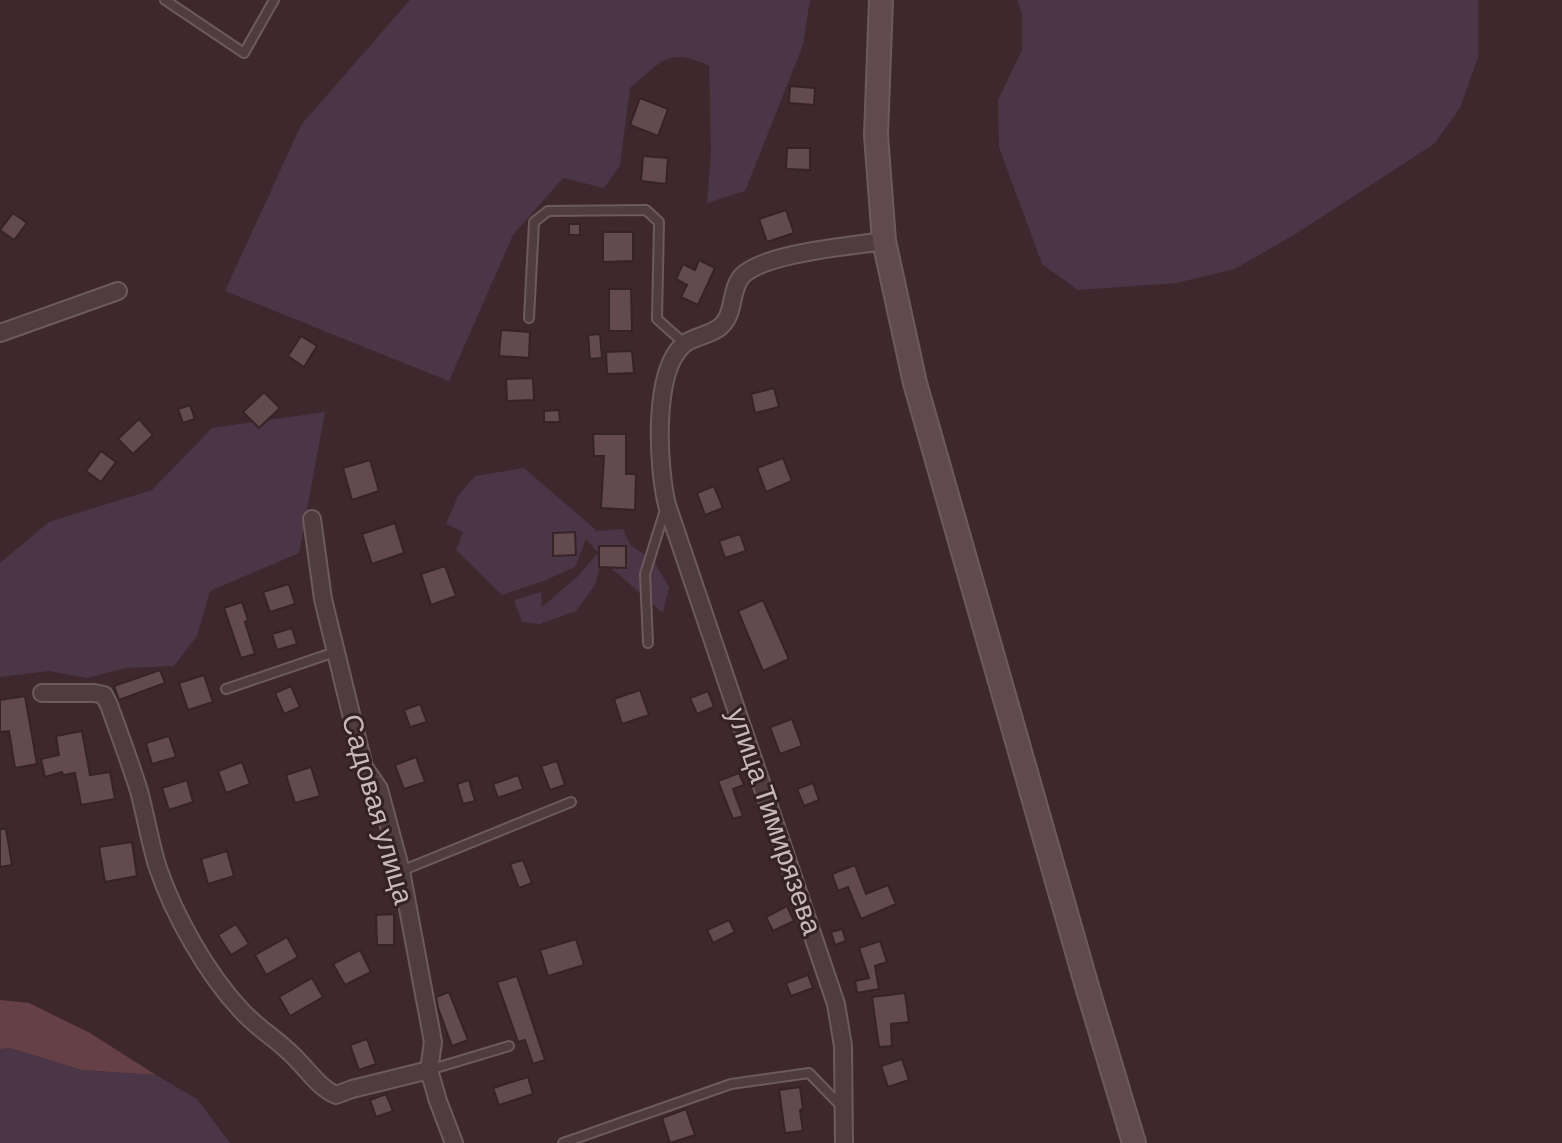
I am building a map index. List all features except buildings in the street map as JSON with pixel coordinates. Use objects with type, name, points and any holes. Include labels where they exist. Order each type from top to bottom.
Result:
[{"type":"main road","points":[[881,0],[876,135],[884,241],[915,383],[1079,961],[1134,1143]]},
{"type":"street","points":[[684,344],[723,325],[740,279],[750,270],[785,257],[884,241]]},
{"type":"street","points":[[0,333],[118,291]]},
{"type":"street","name":"улица Тимирязева","points":[[684,344],[674,356],[662,403],[662,486],[836,1004],[843,1046],[844,1143]]},
{"type":"street","name":"Садовая улица","points":[[312,519],[323,599],[364,767],[379,789],[401,871],[433,1042],[429,1070],[454,1143]]},
{"type":"street","points":[[42,693],[104,695],[138,789],[158,869],[182,922],[207,966],[239,1009],[301,1061],[328,1092],[336,1095],[429,1070]]},
{"type":"lane","points":[[165,0],[244,53],[274,0]]},
{"type":"lane","points":[[529,318],[534,222],[548,211],[646,210],[659,222],[657,319],[684,344]]},
{"type":"lane","points":[[648,643],[645,574],[667,505]]},
{"type":"lane","points":[[226,689],[335,652]]},
{"type":"lane","points":[[401,871],[571,802]]},
{"type":"lane","points":[[429,1070],[509,1046]]},
{"type":"lane","points":[[563,1143],[731,1084],[809,1073],[844,1110]]},
{"type":"shaded area","points":[[410,0],[810,0],[803,45],[745,191],[707,203],[711,153],[709,66],[684,57],[658,64],[630,88],[620,165],[604,188],[563,178],[513,235],[449,381],[225,291],[301,125]]},
{"type":"shaded area","points":[[1017,0],[1478,0],[1478,57],[1460,108],[1434,144],[1297,233],[1235,269],[1176,283],[1078,290],[1042,264],[999,147],[998,100],[1022,50],[1022,14]]},
{"type":"shaded area","points":[[325,412],[299,553],[210,591],[197,636],[174,666],[126,668],[87,678],[49,671],[0,677],[0,563],[49,522],[152,490],[212,428]]},
{"type":"shaded area","points":[[524,468],[597,531],[623,529],[630,545],[653,560],[669,587],[663,613],[602,560],[595,585],[576,611],[540,624],[522,622],[514,600],[541,592],[542,607],[577,577],[598,553],[586,539],[575,567],[502,595],[456,550],[463,532],[446,524],[458,496],[475,476]]},
{"type":"shaded area","points":[[0,1000],[29,1003],[90,1033],[156,1075],[82,1070],[10,1048],[0,1049]]},
{"type":"shaded area","points":[[10,1048],[82,1070],[156,1075],[197,1099],[230,1143],[0,1143],[0,1049]]}]
